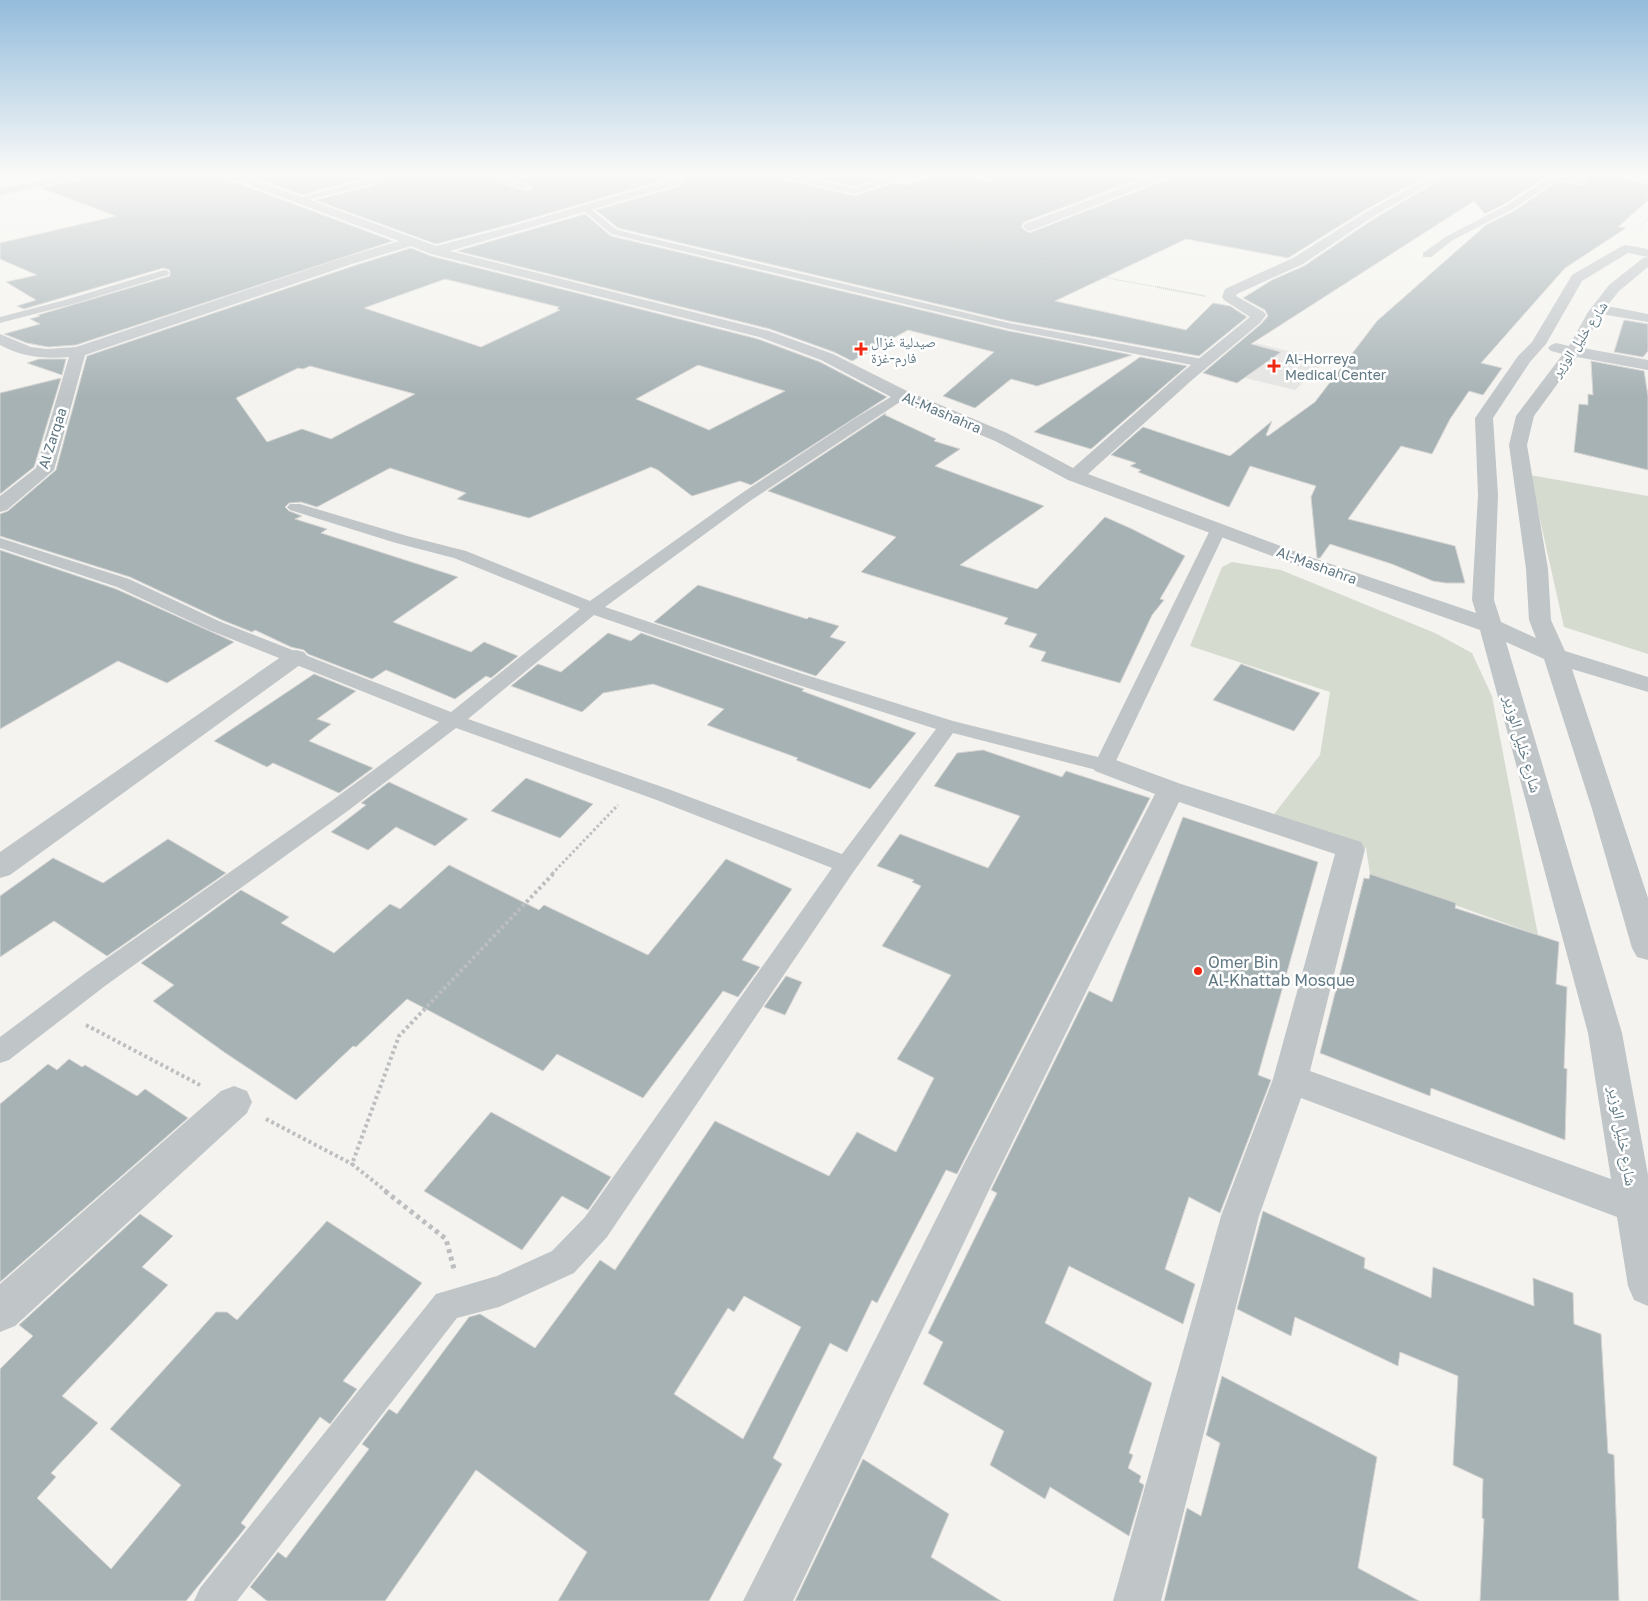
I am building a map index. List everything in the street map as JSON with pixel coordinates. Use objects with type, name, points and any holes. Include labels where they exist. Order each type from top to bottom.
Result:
[{"type":"street","points":[[0,338],[16,349],[38,354],[78,352],[391,248]]},
{"type":"street","name":"Al-Mashahra","points":[[429,248],[764,334],[827,356],[901,394],[1001,437],[1075,476],[1219,528],[1306,562],[1490,626],[1555,655],[1648,685]]},
{"type":"street","points":[[436,250],[445,248]]},
{"type":"street","points":[[1075,476],[1255,320],[1258,315],[1252,310],[1232,301],[1229,297],[1230,292],[1298,260],[1317,248]]},
{"type":"street","name":"شارع خليل الوزير","points":[[1637,251],[1577,278],[1538,344],[1524,359],[1484,418],[1488,494],[1483,600],[1605,1033],[1648,1286]]},
{"type":"street","name":"شارع خليل الوزير","points":[[1648,261],[1630,282],[1614,288],[1598,309],[1572,351],[1525,416],[1518,445],[1537,569],[1540,620],[1555,655],[1606,809],[1648,948]]},
{"type":"street","points":[[1598,309],[1648,318]]},
{"type":"street","points":[[1538,344],[1648,365]]},
{"type":"street","name":"Al Zarqaa","points":[[0,506],[13,498],[45,470],[78,352]]},
{"type":"street","points":[[0,867],[296,657]]},
{"type":"street","points":[[1104,765],[1171,790],[1351,849],[1290,1079],[1240,1216],[1137,1601]]},
{"type":"street","points":[[767,1601],[977,1176],[1171,790]]},
{"type":"street","points":[[1290,1079],[1634,1205]]},
{"type":"street","points":[[0,1311],[234,1102]]},
{"type":"lane","points":[[680,248],[1009,326],[1202,364]]},
{"type":"lane","points":[[1427,255],[1437,248]]},
{"type":"lane","points":[[0,320],[164,274]]},
{"type":"lane","points":[[0,1052],[55,1009],[393,767],[592,608],[812,450],[901,394]]},
{"type":"lane","points":[[295,507],[402,540],[460,554],[592,608],[796,678],[948,726],[1104,765],[1219,528]]},
{"type":"lane","points":[[0,543],[123,583],[215,626],[452,720],[637,786],[846,865]]},
{"type":"lane","points":[[213,1601],[447,1305],[499,1291],[562,1262],[596,1227],[846,865],[948,726]]},
{"type":"path","points":[[984,248],[1118,280],[1232,301]]},
{"type":"path","points":[[447,1305],[457,1282],[446,1239],[352,1164],[399,1036],[637,786]]},
{"type":"shaded area","name":"Al-Horreya Medical Center","points":[[1256,343],[1326,360],[1295,390],[1221,372]]},
{"type":"shaded area","points":[[1530,475],[1648,496],[1648,654],[1564,627]]},
{"type":"shaded area","points":[[1232,562],[1281,570],[1435,633],[1472,653],[1492,696],[1538,935],[1370,874],[1366,848],[1271,818],[1320,755],[1330,692],[1190,646],[1222,567]]},
{"type":"building","points":[[0,248],[373,248],[76,345],[48,347],[27,343],[4,334],[40,324],[30,319],[40,316],[38,315],[170,276],[170,270],[163,268],[24,309],[17,306],[36,300],[6,282],[37,275],[0,259]]},
{"type":"building","points":[[411,248],[431,256],[758,339],[820,362],[887,397],[751,485],[740,481],[692,496],[658,470],[651,467],[529,518],[457,499],[466,493],[390,468],[317,507],[301,502],[289,503],[285,507],[289,511],[302,516],[295,519],[327,529],[321,533],[458,577],[393,622],[471,652],[484,642],[518,656],[491,678],[486,676],[455,699],[386,670],[372,679],[308,654],[304,650],[291,647],[255,630],[252,632],[222,620],[130,577],[0,536],[0,514],[8,511],[56,470],[87,356]],"holes":[[[445,279],[559,307],[557,309],[560,310],[481,347],[364,308]],[[698,365],[785,391],[709,430],[636,399]],[[310,366],[415,394],[331,439],[302,429],[267,442],[236,398],[298,368],[303,369]]]},
{"type":"building","points":[[468,248],[660,248],[1009,331],[1132,355],[1037,386],[1011,379],[975,408],[943,396],[994,352],[908,330],[852,361],[834,352],[770,329],[457,251]]},
{"type":"building","points":[[701,248],[1168,248],[1055,301],[1186,330],[1213,303],[1230,306],[1247,317],[1199,356],[1009,321]]},
{"type":"building","points":[[1233,248],[1305,248],[1288,258]]},
{"type":"building","points":[[1331,248],[1401,248],[1251,344],[1281,352],[1237,383],[1203,373],[1268,316],[1265,310],[1243,298],[1272,280],[1304,266]]},
{"type":"building","points":[[1460,248],[1596,248],[1565,268],[1481,363],[1502,368],[1483,395],[1469,391],[1450,419],[1432,454],[1401,446],[1348,519],[1455,546],[1465,583],[1433,581],[1392,564],[1330,544],[1320,558],[1317,558],[1311,497],[1316,486],[1250,466],[1229,507],[1138,472],[1141,470],[1130,466],[1136,463],[1111,455],[1143,427],[1230,456],[1272,421],[1266,435],[1268,436],[1315,402],[1377,321]]},
{"type":"building","points":[[1624,320],[1648,324],[1648,351],[1643,357],[1614,352]]},
{"type":"building","points":[[1140,357],[1187,366],[1091,449],[1034,432]]},
{"type":"building","points":[[39,359],[66,359],[62,375],[27,363]]},
{"type":"building","points":[[1591,361],[1644,371],[1648,396],[1648,470],[1574,452],[1579,404],[1588,405],[1588,394],[1593,395]]},
{"type":"building","points":[[61,378],[34,467],[0,494],[0,393]]},
{"type":"building","points":[[886,413],[885,415],[936,439],[934,441],[960,449],[935,466],[1044,506],[960,565],[1037,589],[1105,517],[1185,556],[1160,599],[1164,600],[1152,615],[1120,683],[1041,661],[1046,652],[1029,647],[1037,634],[1004,624],[1008,618],[861,572],[896,537],[768,491]]},
{"type":"building","points":[[0,550],[116,589],[234,642],[167,683],[118,661],[0,729]]},
{"type":"building","points":[[698,585],[807,619],[809,617],[839,626],[830,637],[846,642],[816,676],[654,622]]},
{"type":"building","points":[[608,633],[631,641],[641,633],[804,689],[802,691],[916,733],[870,789],[796,760],[798,758],[707,725],[724,709],[653,684],[603,693],[582,712],[511,686],[538,664],[561,672]]},
{"type":"building","points":[[1241,664],[1320,693],[1294,731],[1213,700]]},
{"type":"building","points":[[314,674],[356,691],[317,719],[331,724],[309,741],[373,768],[339,793],[273,763],[267,767],[214,741]]},
{"type":"building","points":[[983,750],[1062,777],[1066,771],[1150,798],[957,1174],[946,1170],[877,1303],[872,1300],[847,1352],[830,1343],[773,1458],[782,1464],[709,1601],[558,1601],[587,1552],[476,1470],[385,1601],[267,1601],[250,1587],[278,1552],[286,1558],[369,1449],[362,1444],[389,1409],[397,1414],[469,1317],[480,1314],[535,1348],[600,1260],[615,1270],[715,1121],[829,1176],[857,1132],[896,1152],[934,1078],[897,1059],[951,975],[882,946],[921,886],[912,882],[914,880],[877,866],[900,834],[988,868],[1020,816],[934,786],[957,753]],"holes":[[[744,1296],[801,1327],[743,1439],[674,1394],[728,1308],[734,1312]]]},
{"type":"building","points":[[526,778],[593,804],[560,838],[491,811]]},
{"type":"building","points":[[389,782],[468,819],[435,846],[396,827],[368,850],[331,832],[366,805],[361,803]]},
{"type":"building","points":[[1183,817],[1318,862],[1258,1075],[1271,1080],[1220,1213],[1189,1197],[1165,1269],[1195,1284],[1183,1324],[1069,1266],[1045,1323],[1152,1383],[1129,1453],[1133,1455],[1128,1468],[1141,1476],[1139,1482],[1144,1485],[1129,1536],[1050,1487],[1045,1499],[990,1465],[1004,1431],[923,1384],[943,1342],[928,1333],[997,1193],[991,1190],[1089,991],[1112,1002]]},
{"type":"building","points":[[168,839],[226,873],[107,956],[54,921],[0,957],[0,896],[53,858],[103,883]]},
{"type":"building","points":[[726,859],[792,889],[742,960],[760,967],[738,997],[723,991],[643,1098],[557,1054],[543,1071],[407,999],[356,1047],[353,1046],[296,1100],[224,1052],[153,1001],[174,985],[141,963],[241,890],[289,917],[281,923],[334,953],[390,904],[400,909],[449,865],[539,910],[544,905],[648,955]]},
{"type":"building","points":[[1370,874],[1456,903],[1455,908],[1559,942],[1556,984],[1567,987],[1564,1068],[1567,1069],[1565,1140],[1431,1088],[1430,1096],[1320,1053],[1364,878],[1369,879]]},
{"type":"building","points":[[786,976],[802,982],[785,1015],[764,1007]]},
{"type":"building","points":[[69,1059],[82,1067],[85,1065],[137,1096],[145,1089],[188,1118],[0,1282],[0,1104],[48,1064],[57,1070]]},
{"type":"building","points":[[491,1112],[611,1177],[588,1210],[562,1196],[522,1250],[424,1191]]},
{"type":"building","points":[[1263,1211],[1365,1258],[1364,1268],[1431,1298],[1433,1267],[1534,1306],[1533,1278],[1573,1293],[1574,1324],[1601,1334],[1608,1453],[1614,1455],[1619,1601],[1480,1601],[1484,1519],[1482,1518],[1483,1479],[1453,1465],[1458,1376],[1400,1352],[1398,1366],[1295,1317],[1291,1336],[1237,1309]]},
{"type":"building","points":[[140,1214],[173,1236],[142,1267],[168,1285],[62,1396],[98,1423],[51,1473],[56,1477],[37,1498],[111,1569],[181,1485],[110,1429],[216,1312],[227,1312],[237,1320],[327,1221],[422,1283],[343,1381],[357,1389],[330,1424],[320,1417],[241,1523],[246,1527],[186,1601],[0,1601],[0,1369],[33,1336],[19,1325]]},
{"type":"building","points":[[1222,1376],[1377,1457],[1358,1568],[1419,1601],[1164,1601],[1187,1508],[1201,1516],[1220,1443],[1206,1435]]},
{"type":"building","points":[[863,1459],[949,1514],[931,1557],[1001,1601],[795,1601]]},
{"type":"place","name":"صيدلية غزال فارم-غزة","points":[[861,349]]},
{"type":"place","name":"Al-Horreya Medical Center","points":[[1274,366]]},
{"type":"place","name":"Omer Bin Al-Khattab Mosque","points":[[1198,971]]}]
